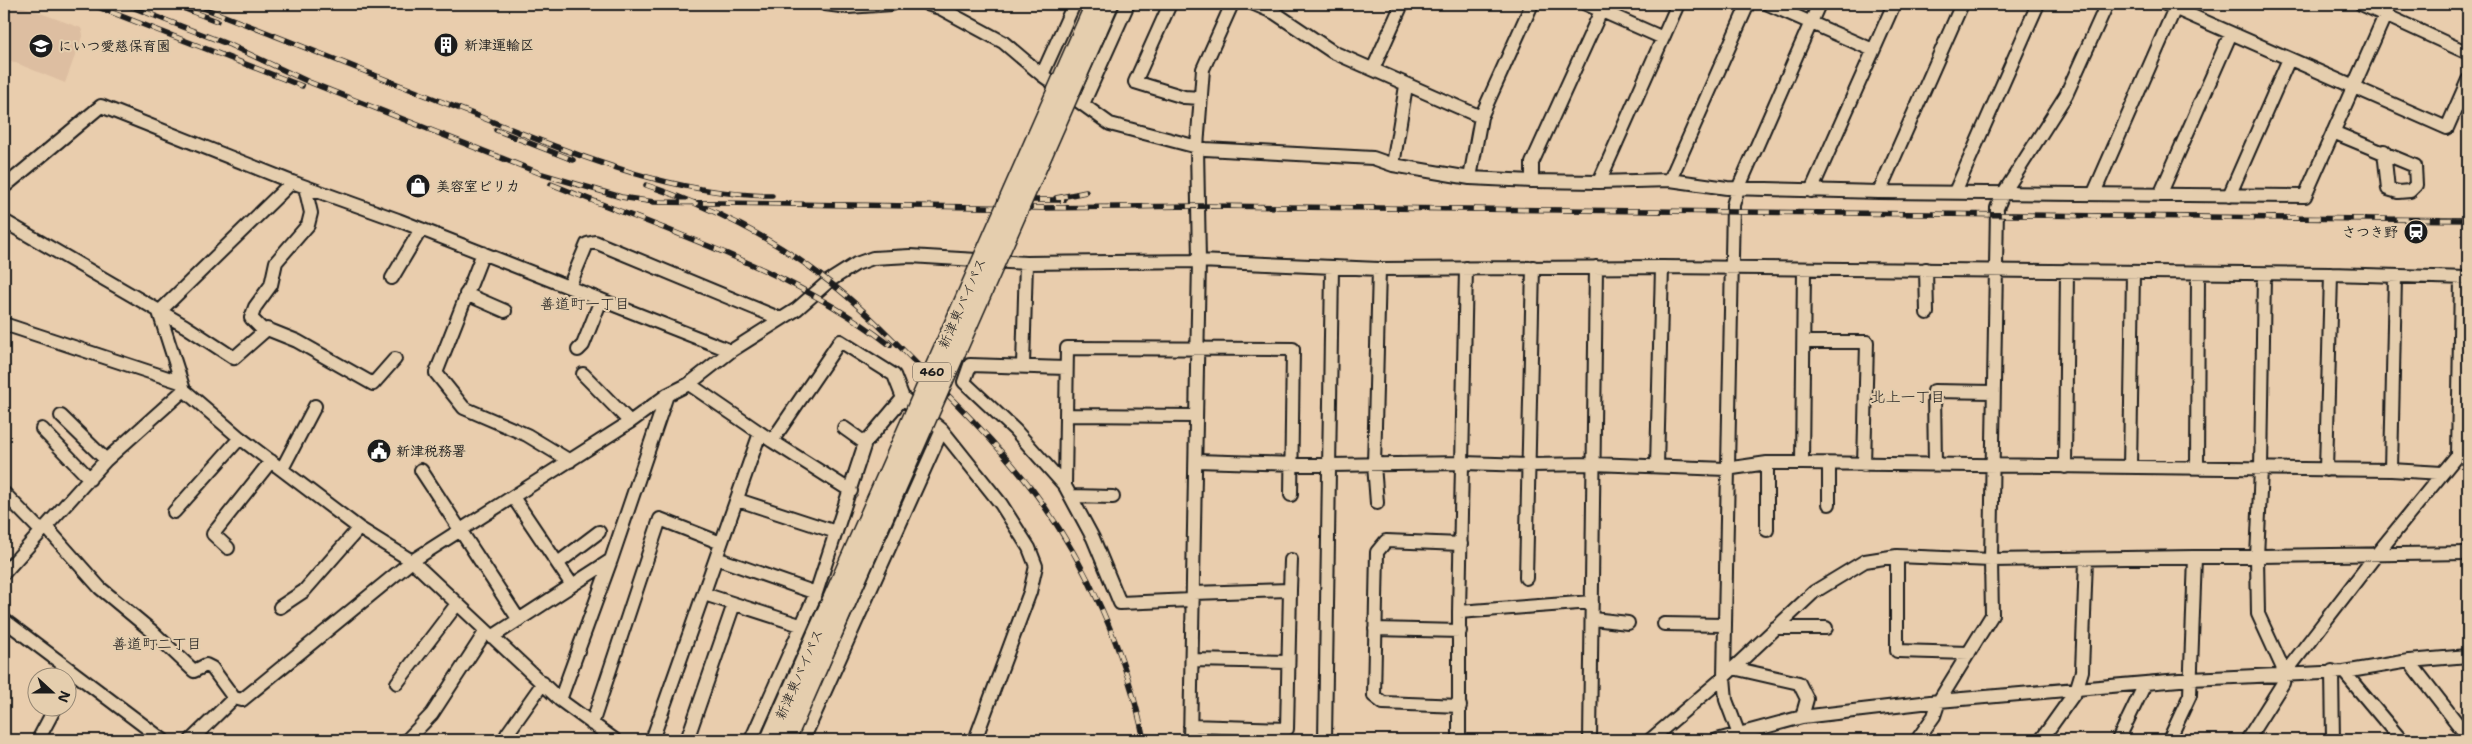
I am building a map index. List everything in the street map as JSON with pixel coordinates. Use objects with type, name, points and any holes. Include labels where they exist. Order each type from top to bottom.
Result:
[{"type":"highway","name":"新津東バイパス","points":[[770,740],[1095,4]]},
{"type":"highway","name":"新津東バイパス","points":[[786,740],[1109,4]]},
{"type":"street","points":[[825,4],[848,7],[862,4],[892,4]]},
{"type":"street","points":[[926,4],[940,6],[1003,42],[1042,74],[1110,124],[1205,149],[1373,158],[1393,165],[1470,178],[1532,181],[1670,180],[1738,189],[1811,191],[2229,196],[2305,196],[2388,9]]},
{"type":"street","points":[[1042,74],[1074,4]]},
{"type":"street","points":[[1083,104],[1128,4]]},
{"type":"street","points":[[1170,4],[1135,82],[1184,97],[1201,98]]},
{"type":"street","points":[[1190,740],[1199,261],[1197,147],[1202,69],[1232,4]]},
{"type":"street","points":[[1254,4],[1277,8],[1333,52],[1406,86],[1481,117]]},
{"type":"street","points":[[1373,70],[1402,4]]},
{"type":"street","points":[[1470,178],[1481,117],[1532,4]]},
{"type":"street","points":[[1586,4],[1663,38]]},
{"type":"street","points":[[1599,182],[1678,4]]},
{"type":"street","points":[[1670,180],[1748,4]]},
{"type":"street","points":[[1768,4],[1874,50]]},
{"type":"street","points":[[1740,737],[1726,700],[1729,672],[1724,624],[1732,212],[1738,189],[1819,4]]},
{"type":"street","points":[[1811,191],[1894,4]]},
{"type":"street","points":[[1879,192],[1962,4]]},
{"type":"street","points":[[1955,192],[2038,4]]},
{"type":"street","points":[[1917,740],[1934,716],[1939,701],[1992,614],[1993,392],[1998,208],[2003,194],[2066,95],[2107,4]]},
{"type":"street","points":[[2361,4],[2388,9],[2468,53]]},
{"type":"street","points":[[2094,193],[2170,6],[2447,128],[2468,80]]},
{"type":"street","points":[[1532,181],[1532,162],[1601,10]]},
{"type":"street","points":[[2160,195],[2231,33]]},
{"type":"street","points":[[2229,196],[2289,59]]},
{"type":"street","points":[[1393,165],[1406,86]]},
{"type":"street","points":[[4,187],[102,106],[292,182],[421,229],[731,351]]},
{"type":"street","points":[[2333,132],[2384,151]]},
{"type":"street","points":[[159,312],[292,182]]},
{"type":"street","points":[[264,331],[252,318],[255,308],[271,285],[276,262],[308,225],[311,213],[305,187]]},
{"type":"street","points":[[4,222],[234,358],[267,329],[297,341],[373,384],[395,359]]},
{"type":"street","points":[[392,278],[421,229]]},
{"type":"street","points":[[569,287],[587,244],[595,242],[781,319]]},
{"type":"street","points":[[483,253],[436,372],[464,408],[526,435],[570,460]]},
{"type":"street","points":[[4,493],[44,529],[100,588],[154,632],[194,671],[206,665],[212,668],[234,698],[242,700],[412,562],[630,422],[667,395],[688,384],[731,351],[797,309],[828,281],[856,264],[874,258],[910,256],[1026,263],[1199,261],[1379,269],[1662,267],[2067,270],[2464,278],[2458,454]]},
{"type":"street","points":[[1024,365],[1026,263]]},
{"type":"street","points":[[1526,578],[1533,267]]},
{"type":"street","points":[[1590,740],[1596,267]]},
{"type":"street","points":[[1657,466],[1662,267]]},
{"type":"street","points":[[1325,740],[1332,268]]},
{"type":"street","points":[[1459,740],[1459,612],[1466,268]]},
{"type":"street","points":[[1377,502],[1374,465],[1379,269]]},
{"type":"street","points":[[1802,463],[1804,269]]},
{"type":"street","points":[[1926,269],[1927,313]]},
{"type":"street","points":[[2065,467],[2067,270]]},
{"type":"street","points":[[2130,467],[2133,272]]},
{"type":"street","points":[[2197,468],[2198,273]]},
{"type":"street","points":[[2264,274],[2261,469],[2257,557],[2258,614],[2285,673]]},
{"type":"street","points":[[2326,470],[2331,274]]},
{"type":"street","points":[[2391,470],[2395,277]]},
{"type":"street","points":[[466,294],[505,311]]},
{"type":"street","points":[[578,350],[584,345],[601,300]]},
{"type":"street","points":[[159,312],[182,386]]},
{"type":"street","points":[[4,324],[182,386],[240,438],[359,528],[412,562],[560,700],[615,740]]},
{"type":"street","points":[[772,442],[840,341],[894,375],[904,398],[942,430],[1001,504],[1029,548],[1036,566],[1030,592],[974,740]]},
{"type":"street","points":[[1804,342],[1867,342],[1864,465]]},
{"type":"street","points":[[1068,491],[1067,348],[1293,349],[1291,495]]},
{"type":"street","points":[[1066,368],[1024,365],[970,365],[964,382],[1015,430],[1068,491],[1093,538],[1120,603],[1290,590]]},
{"type":"street","points":[[583,374],[630,422]]},
{"type":"street","points":[[688,384],[772,442],[851,491]]},
{"type":"street","points":[[4,573],[106,460],[182,386]]},
{"type":"street","points":[[1935,465],[1934,391],[1993,392]]},
{"type":"street","points":[[560,700],[611,560],[667,395]]},
{"type":"street","points":[[750,740],[816,593],[851,491],[865,443],[904,398]]},
{"type":"street","points":[[282,469],[315,406]]},
{"type":"street","points":[[1067,415],[1195,416]]},
{"type":"street","points":[[61,416],[106,460]]},
{"type":"street","points":[[844,428],[865,443]]},
{"type":"street","points":[[42,430],[90,479]]},
{"type":"street","points":[[803,740],[942,430]]},
{"type":"street","points":[[652,740],[760,433]]},
{"type":"street","points":[[174,512],[240,438]]},
{"type":"street","points":[[2247,740],[2259,725],[2283,683],[2285,673],[2376,555],[2468,442]]},
{"type":"street","points":[[228,548],[213,534],[271,461]]},
{"type":"street","points":[[1196,461],[1329,465],[1594,464],[1726,468],[1768,463],[1802,463],[1829,465],[2391,470],[2442,473]]},
{"type":"street","points":[[1767,530],[1768,463]]},
{"type":"street","points":[[1829,465],[1829,504]]},
{"type":"street","points":[[421,470],[518,620]]},
{"type":"street","points":[[1068,491],[1112,497]]},
{"type":"street","points":[[513,497],[572,585]]},
{"type":"street","points":[[738,500],[836,532]]},
{"type":"street","points":[[592,724],[660,519],[721,542]]},
{"type":"street","points":[[280,607],[304,591],[359,528]]},
{"type":"street","points":[[558,563],[599,532]]},
{"type":"street","points":[[1460,706],[1383,703],[1374,696],[1377,552],[1386,541],[1461,544]]},
{"type":"street","points":[[1650,740],[1729,672],[1814,592],[1865,561],[1897,556],[1991,560],[2468,553]]},
{"type":"street","points":[[1897,556],[1897,651],[1969,653]]},
{"type":"street","points":[[716,558],[816,593]]},
{"type":"street","points":[[2169,740],[2190,695],[2195,558]]},
{"type":"street","points":[[2041,740],[2076,691],[2082,671],[2086,559]]},
{"type":"street","points":[[407,740],[432,714],[489,634],[518,620],[611,560]]},
{"type":"street","points":[[1190,726],[1287,729],[1291,560]]},
{"type":"street","points":[[704,594],[800,625]]},
{"type":"street","points":[[1459,612],[1592,602]]},
{"type":"street","points":[[397,683],[457,604]]},
{"type":"street","points":[[687,740],[734,604]]},
{"type":"street","points":[[1593,619],[1628,623]]},
{"type":"street","points":[[4,620],[57,666]]},
{"type":"street","points":[[1664,624],[1724,624]]},
{"type":"street","points":[[1775,628],[1826,628]]},
{"type":"street","points":[[1375,629],[1460,632]]},
{"type":"street","points":[[1717,740],[1740,737],[1802,717],[1939,701],[2076,691],[2191,679],[2338,671],[2409,661],[2468,656]]},
{"type":"street","points":[[1192,660],[1288,662]]},
{"type":"street","points":[[2409,661],[2468,736]]},
{"type":"street","points":[[2333,740],[2338,671]]},
{"type":"street","points":[[2338,671],[2401,740]]},
{"type":"street","points":[[1729,672],[1799,683],[1808,699],[1802,717]]},
{"type":"street","points":[[78,682],[163,740]]},
{"type":"street","points":[[507,734],[543,683]]},
{"type":"street","points":[[2118,740],[2145,684]]},
{"type":"street","points":[[191,740],[234,698]]},
{"type":"street","points":[[38,740],[51,716]]},
{"type":"street","points":[[2258,740],[2259,725]]},
{"type":"shaded area","name":"にいつ愛慈保育園","points":[[4,4],[16,4],[81,28],[83,34],[65,83],[4,58]]},
{"type":"railway","points":[[90,4],[302,86]]},
{"type":"railway","points":[[124,4],[230,45],[309,82],[542,174],[621,197],[654,202],[1041,208],[1199,206],[2468,220]]},
{"type":"railway","points":[[172,4],[217,21]]},
{"type":"railway","points":[[193,4],[542,141],[617,168],[693,188],[772,196]]},
{"type":"railway","points":[[496,130],[573,160]]},
{"type":"railway","points":[[551,184],[683,235],[769,272],[851,318],[890,345]]},
{"type":"railway","points":[[646,185],[717,213],[764,238],[808,266],[841,291],[876,323],[993,442],[1032,489],[1052,517],[1086,577],[1115,641],[1136,707],[1144,740]]},
{"type":"railway","points":[[1056,198],[1086,192]]},
{"type":"railway","points":[[1017,200],[1064,200]]},
{"type":"place","name":"新津運輸区","points":[[446,45]]},
{"type":"place","name":"にいつ愛慈保育園","points":[[41,46]]},
{"type":"place","name":"美容室ピリカ","points":[[418,186]]},
{"type":"place","name":"さつき野","points":[[2416,232]]},
{"type":"place","name":"新津税務署","points":[[379,451]]},
{"type":"district","name":"善道町一丁目","points":[[585,304]]},
{"type":"district","name":"北上一丁目","points":[[1908,397]]},
{"type":"district","name":"善道町二丁目","points":[[157,644]]}]
